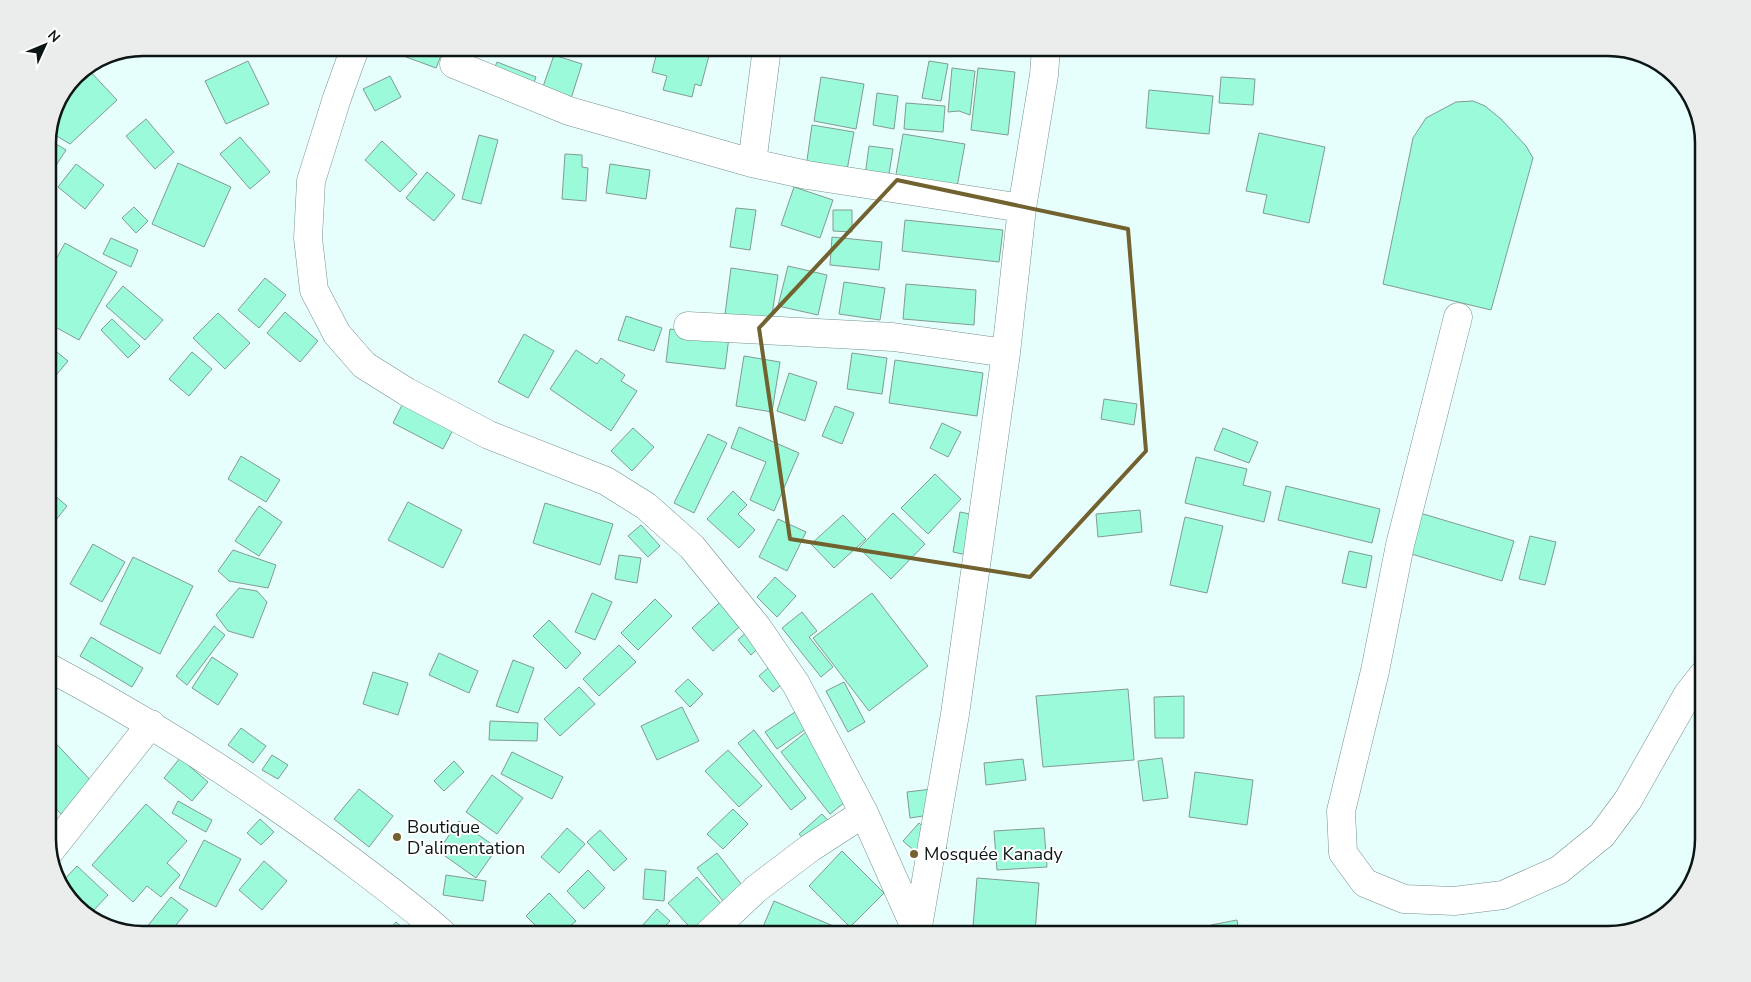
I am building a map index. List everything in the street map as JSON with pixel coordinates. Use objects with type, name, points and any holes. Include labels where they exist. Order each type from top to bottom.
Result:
[{"type":"street","points":[[352,56],[311,181],[308,238],[314,290],[337,334],[364,365],[407,392],[489,435],[606,481],[646,506],[692,547],[757,627],[796,684],[864,813],[914,926]]},
{"type":"street","points":[[752,163],[766,56]]},
{"type":"street","points":[[918,926],[955,714],[1006,353],[1022,208],[1044,75],[1045,56]]},
{"type":"street","points":[[454,64],[569,111],[752,163],[807,175],[1022,208]]},
{"type":"street","points":[[1458,317],[1400,545],[1375,671],[1341,811],[1343,854],[1365,882],[1404,899],[1454,901],[1503,895],[1559,870],[1608,828],[1633,792],[1688,694],[1695,686]]},
{"type":"street","points":[[688,326],[892,337],[1006,353]]},
{"type":"street","points":[[56,671],[151,724],[281,809],[372,875],[433,926]]},
{"type":"street","points":[[56,843],[151,724]]},
{"type":"street","points":[[717,926],[756,889],[810,848],[864,813]]},
{"type":"highlighted area","points":[[897,180],[1128,229],[1146,451],[1030,577],[790,539],[759,328]]},
{"type":"building","points":[[403,56],[441,56],[436,68]]},
{"type":"building","points":[[554,56],[582,64],[567,111],[538,101]]},
{"type":"building","points":[[656,56],[709,56],[701,86],[695,84],[692,97],[663,90],[667,76],[652,72]]},
{"type":"building","points":[[248,61],[269,104],[226,124],[205,81]]},
{"type":"building","points":[[929,61],[948,64],[941,101],[922,98]]},
{"type":"building","points":[[497,62],[536,77],[530,94],[490,79]]},
{"type":"building","points":[[952,68],[975,71],[970,115],[959,111],[948,112]]},
{"type":"building","points":[[978,68],[1015,72],[1008,135],[971,130]]},
{"type":"building","points":[[92,73],[117,100],[70,144],[56,136],[63,110],[71,95]]},
{"type":"building","points":[[390,76],[401,97],[375,111],[363,89]]},
{"type":"building","points":[[821,77],[864,84],[856,129],[814,121]]},
{"type":"building","points":[[1221,77],[1255,79],[1253,105],[1219,103]]},
{"type":"building","points":[[1149,90],[1213,96],[1209,134],[1146,128]]},
{"type":"building","points":[[877,93],[898,96],[894,129],[873,125]]},
{"type":"building","points":[[1473,101],[1485,106],[1501,119],[1526,146],[1533,158],[1491,310],[1383,284],[1413,138],[1426,118],[1456,102]]},
{"type":"building","points":[[906,103],[945,106],[943,132],[904,129]]},
{"type":"building","points":[[146,119],[174,152],[155,169],[126,136]]},
{"type":"building","points":[[812,125],[854,132],[845,181],[805,174]]},
{"type":"building","points":[[1259,133],[1325,147],[1309,223],[1263,213],[1267,195],[1246,191]]},
{"type":"building","points":[[903,134],[965,144],[954,203],[893,192]]},
{"type":"building","points":[[479,135],[498,140],[481,204],[462,199]]},
{"type":"building","points":[[240,137],[270,172],[250,189],[220,154]]},
{"type":"building","points":[[382,141],[417,174],[400,192],[365,160]]},
{"type":"building","points":[[56,144],[66,150],[56,165]]},
{"type":"building","points":[[869,146],[893,149],[887,186],[864,183]]},
{"type":"building","points":[[565,154],[582,155],[582,167],[588,168],[586,201],[562,199]]},
{"type":"building","points":[[178,163],[231,187],[204,247],[152,224]]},
{"type":"building","points":[[76,164],[104,185],[85,209],[58,187]]},
{"type":"building","points":[[610,164],[650,170],[646,199],[606,193]]},
{"type":"building","points":[[427,172],[455,195],[434,221],[406,198]]},
{"type":"building","points":[[794,187],[833,200],[820,238],[781,225]]},
{"type":"building","points":[[134,207],[148,221],[136,233],[122,218]]},
{"type":"building","points":[[736,208],[756,210],[750,250],[730,247]]},
{"type":"building","points":[[833,210],[852,210],[852,232],[833,231]]},
{"type":"building","points":[[905,220],[1003,230],[999,262],[902,251]]},
{"type":"building","points":[[832,237],[882,242],[879,270],[830,265]]},
{"type":"building","points":[[111,238],[138,250],[131,267],[103,254]]},
{"type":"building","points":[[65,243],[117,272],[79,340],[56,327],[56,259]]},
{"type":"building","points":[[788,266],[827,275],[818,315],[778,306]]},
{"type":"building","points":[[731,268],[778,275],[770,328],[724,322]]},
{"type":"building","points":[[265,278],[286,295],[259,328],[238,310]]},
{"type":"building","points":[[844,282],[885,288],[880,320],[839,314]]},
{"type":"building","points":[[906,284],[976,290],[974,325],[903,319]]},
{"type":"building","points":[[123,286],[163,320],[145,340],[106,306]]},
{"type":"building","points":[[285,312],[318,341],[300,362],[267,333]]},
{"type":"building","points":[[218,313],[250,343],[225,369],[193,338]]},
{"type":"building","points":[[626,316],[662,328],[654,351],[618,340]]},
{"type":"building","points":[[112,319],[140,346],[128,358],[101,330]]},
{"type":"building","points":[[670,329],[729,337],[725,369],[666,362]]},
{"type":"building","points":[[524,334],[554,351],[528,398],[498,382]]},
{"type":"building","points":[[576,350],[597,364],[601,358],[625,375],[621,381],[637,391],[611,431],[550,389]]},
{"type":"building","points":[[56,351],[68,361],[56,375]]},
{"type":"building","points":[[192,352],[212,369],[189,396],[169,379]]},
{"type":"building","points":[[852,353],[887,358],[882,394],[847,389]]},
{"type":"building","points":[[744,356],[780,362],[772,412],[736,406]]},
{"type":"building","points":[[895,360],[983,373],[977,416],[889,403]]},
{"type":"building","points":[[789,373],[817,382],[805,421],[777,411]]},
{"type":"building","points":[[405,399],[455,426],[443,449],[393,423]]},
{"type":"building","points":[[1104,399],[1137,404],[1134,425],[1101,419]]},
{"type":"building","points":[[835,406],[854,413],[842,444],[822,436]]},
{"type":"building","points":[[942,423],[961,432],[948,457],[930,448]]},
{"type":"building","points":[[739,427],[799,453],[774,511],[750,500],[766,462],[731,448]]},
{"type":"building","points":[[633,428],[654,447],[632,471],[611,451]]},
{"type":"building","points":[[1223,428],[1258,442],[1249,463],[1214,450]]},
{"type":"building","points":[[708,434],[727,443],[694,513],[674,503]]},
{"type":"building","points":[[241,456],[280,480],[266,502],[228,479]]},
{"type":"building","points":[[1196,457],[1247,469],[1243,485],[1271,492],[1264,522],[1185,503]]},
{"type":"building","points":[[935,474],[961,499],[928,534],[901,508]]},
{"type":"building","points":[[1286,486],[1380,509],[1372,543],[1278,520]]},
{"type":"building","points":[[733,491],[747,505],[738,514],[755,530],[739,548],[707,519]]},
{"type":"building","points":[[56,497],[67,506],[56,520]]},
{"type":"building","points":[[408,502],[462,530],[443,568],[388,540]]},
{"type":"building","points":[[545,503],[613,524],[600,565],[533,543]]},
{"type":"building","points":[[259,506],[282,522],[259,556],[235,541]]},
{"type":"building","points":[[1140,510],[1142,532],[1098,537],[1096,514]]},
{"type":"building","points":[[960,512],[989,518],[981,558],[953,552]]},
{"type":"building","points":[[893,513],[925,544],[891,579],[859,548]]},
{"type":"building","points":[[1420,513],[1514,541],[1502,581],[1408,553]]},
{"type":"building","points":[[843,515],[866,539],[834,568],[811,544]]},
{"type":"building","points":[[1185,517],[1223,526],[1207,593],[1170,585]]},
{"type":"building","points":[[778,519],[806,532],[787,571],[759,557]]},
{"type":"building","points":[[641,525],[660,546],[648,557],[628,536]]},
{"type":"building","points":[[1530,536],[1556,542],[1545,585],[1519,579]]},
{"type":"building","points":[[93,544],[125,562],[102,602],[70,584]]},
{"type":"building","points":[[233,550],[276,565],[268,588],[229,581],[218,571]]},
{"type":"building","points":[[1349,551],[1372,556],[1366,588],[1342,583]]},
{"type":"building","points":[[619,555],[641,558],[637,583],[615,579]]},
{"type":"building","points":[[133,557],[193,586],[160,654],[100,624]]},
{"type":"building","points":[[775,577],[796,596],[777,617],[757,597]]},
{"type":"building","points":[[239,588],[257,591],[267,602],[253,638],[228,631],[216,615]]},
{"type":"building","points":[[592,593],[612,602],[595,640],[575,632]]},
{"type":"building","points":[[872,593],[928,666],[869,711],[813,638]]},
{"type":"building","points":[[727,596],[748,619],[713,651],[692,628]]},
{"type":"building","points":[[655,599],[672,616],[638,650],[621,633]]},
{"type":"building","points":[[802,612],[817,631],[809,637],[833,667],[821,677],[782,628]]},
{"type":"building","points":[[549,620],[581,653],[566,669],[533,636]]},
{"type":"building","points":[[214,626],[225,635],[187,685],[176,676]]},
{"type":"building","points":[[752,627],[765,642],[751,655],[738,640]]},
{"type":"building","points":[[91,637],[143,668],[132,687],[80,656]]},
{"type":"building","points":[[619,645],[636,662],[599,696],[583,679]]},
{"type":"building","points":[[439,653],[478,671],[469,693],[429,675]]},
{"type":"building","points":[[212,657],[238,674],[218,705],[192,688]]},
{"type":"building","points":[[513,660],[534,668],[518,713],[496,706]]},
{"type":"building","points":[[776,661],[790,677],[773,692],[759,676]]},
{"type":"building","points":[[373,672],[408,683],[398,715],[363,704]]},
{"type":"building","points":[[688,679],[703,694],[690,707],[675,691]]},
{"type":"building","points":[[844,682],[865,722],[848,732],[826,691]]},
{"type":"building","points":[[579,687],[595,704],[560,736],[544,719]]},
{"type":"building","points":[[1128,689],[1134,760],[1043,767],[1036,696]]},
{"type":"building","points":[[1184,696],[1184,738],[1155,738],[1154,697]]},
{"type":"building","points":[[682,707],[699,741],[657,760],[641,726]]},
{"type":"building","points":[[795,712],[806,729],[777,749],[765,732]]},
{"type":"building","points":[[490,721],[538,723],[537,741],[489,740]]},
{"type":"building","points":[[816,724],[865,786],[830,814],[781,752]]},
{"type":"building","points":[[241,728],[266,746],[253,763],[228,745]]},
{"type":"building","points":[[754,730],[806,798],[791,810],[738,743]]},
{"type":"building","points":[[56,744],[93,783],[61,814],[56,809]]},
{"type":"building","points":[[728,750],[762,786],[739,807],[705,771]]},
{"type":"building","points":[[512,752],[563,777],[552,799],[501,774]]},
{"type":"building","points":[[272,755],[288,765],[278,779],[262,770]]},
{"type":"building","points":[[180,758],[208,782],[192,801],[164,778]]},
{"type":"building","points":[[1162,758],[1168,798],[1143,801],[1138,761]]},
{"type":"building","points":[[1023,759],[1026,780],[986,785],[984,763]]},
{"type":"building","points":[[454,761],[464,772],[444,791],[434,781]]},
{"type":"building","points":[[1195,772],[1253,780],[1247,825],[1189,817]]},
{"type":"building","points":[[492,775],[523,798],[497,834],[466,812]]},
{"type":"building","points":[[359,789],[393,816],[369,847],[334,819]]},
{"type":"building","points":[[932,789],[936,814],[910,818],[907,792]]},
{"type":"building","points":[[178,801],[212,820],[206,832],[172,813]]},
{"type":"building","points":[[146,804],[187,841],[167,863],[180,875],[161,897],[147,886],[133,902],[92,865]]},
{"type":"building","points":[[733,809],[748,824],[723,849],[707,834]]},
{"type":"building","points":[[822,814],[836,829],[813,849],[799,834]]},
{"type":"building","points":[[260,819],[274,832],[261,845],[247,833]]},
{"type":"building","points":[[459,821],[497,848],[476,878],[438,851]]},
{"type":"building","points":[[919,823],[947,848],[931,865],[903,841]]},
{"type":"building","points":[[567,828],[585,844],[559,873],[541,857]]},
{"type":"building","points":[[1044,828],[1047,867],[997,870],[994,831]]},
{"type":"building","points":[[600,830],[627,859],[614,871],[587,842]]},
{"type":"building","points":[[204,840],[241,859],[216,907],[179,888]]},
{"type":"building","points":[[842,851],[884,893],[849,926],[809,886]]},
{"type":"building","points":[[717,853],[745,889],[726,905],[697,868]]},
{"type":"building","points":[[264,861],[287,881],[262,910],[239,890]]},
{"type":"building","points":[[77,866],[108,895],[94,910],[78,896],[66,878]]},
{"type":"building","points":[[645,869],[666,871],[664,901],[643,899]]},
{"type":"building","points":[[588,870],[605,888],[584,909],[567,891]]},
{"type":"building","points":[[446,875],[486,881],[483,901],[443,895]]},
{"type":"building","points":[[697,877],[732,916],[712,926],[689,926],[668,903]]},
{"type":"building","points":[[977,878],[1039,883],[1035,926],[973,926]]},
{"type":"building","points":[[549,893],[576,921],[570,926],[536,926],[526,916]]},
{"type":"building","points":[[171,897],[188,910],[175,926],[148,926]]},
{"type":"building","points":[[774,901],[833,926],[763,926]]},
{"type":"building","points":[[657,909],[670,921],[665,926],[642,926]]},
{"type":"building","points":[[1237,920],[1238,926],[1211,926]]},
{"type":"building","points":[[396,922],[401,926],[392,926]]},
{"type":"place","name":"Boutique D'alimentation","points":[[397,837]]},
{"type":"place","name":"Mosquée Kanady","points":[[914,854]]}]
